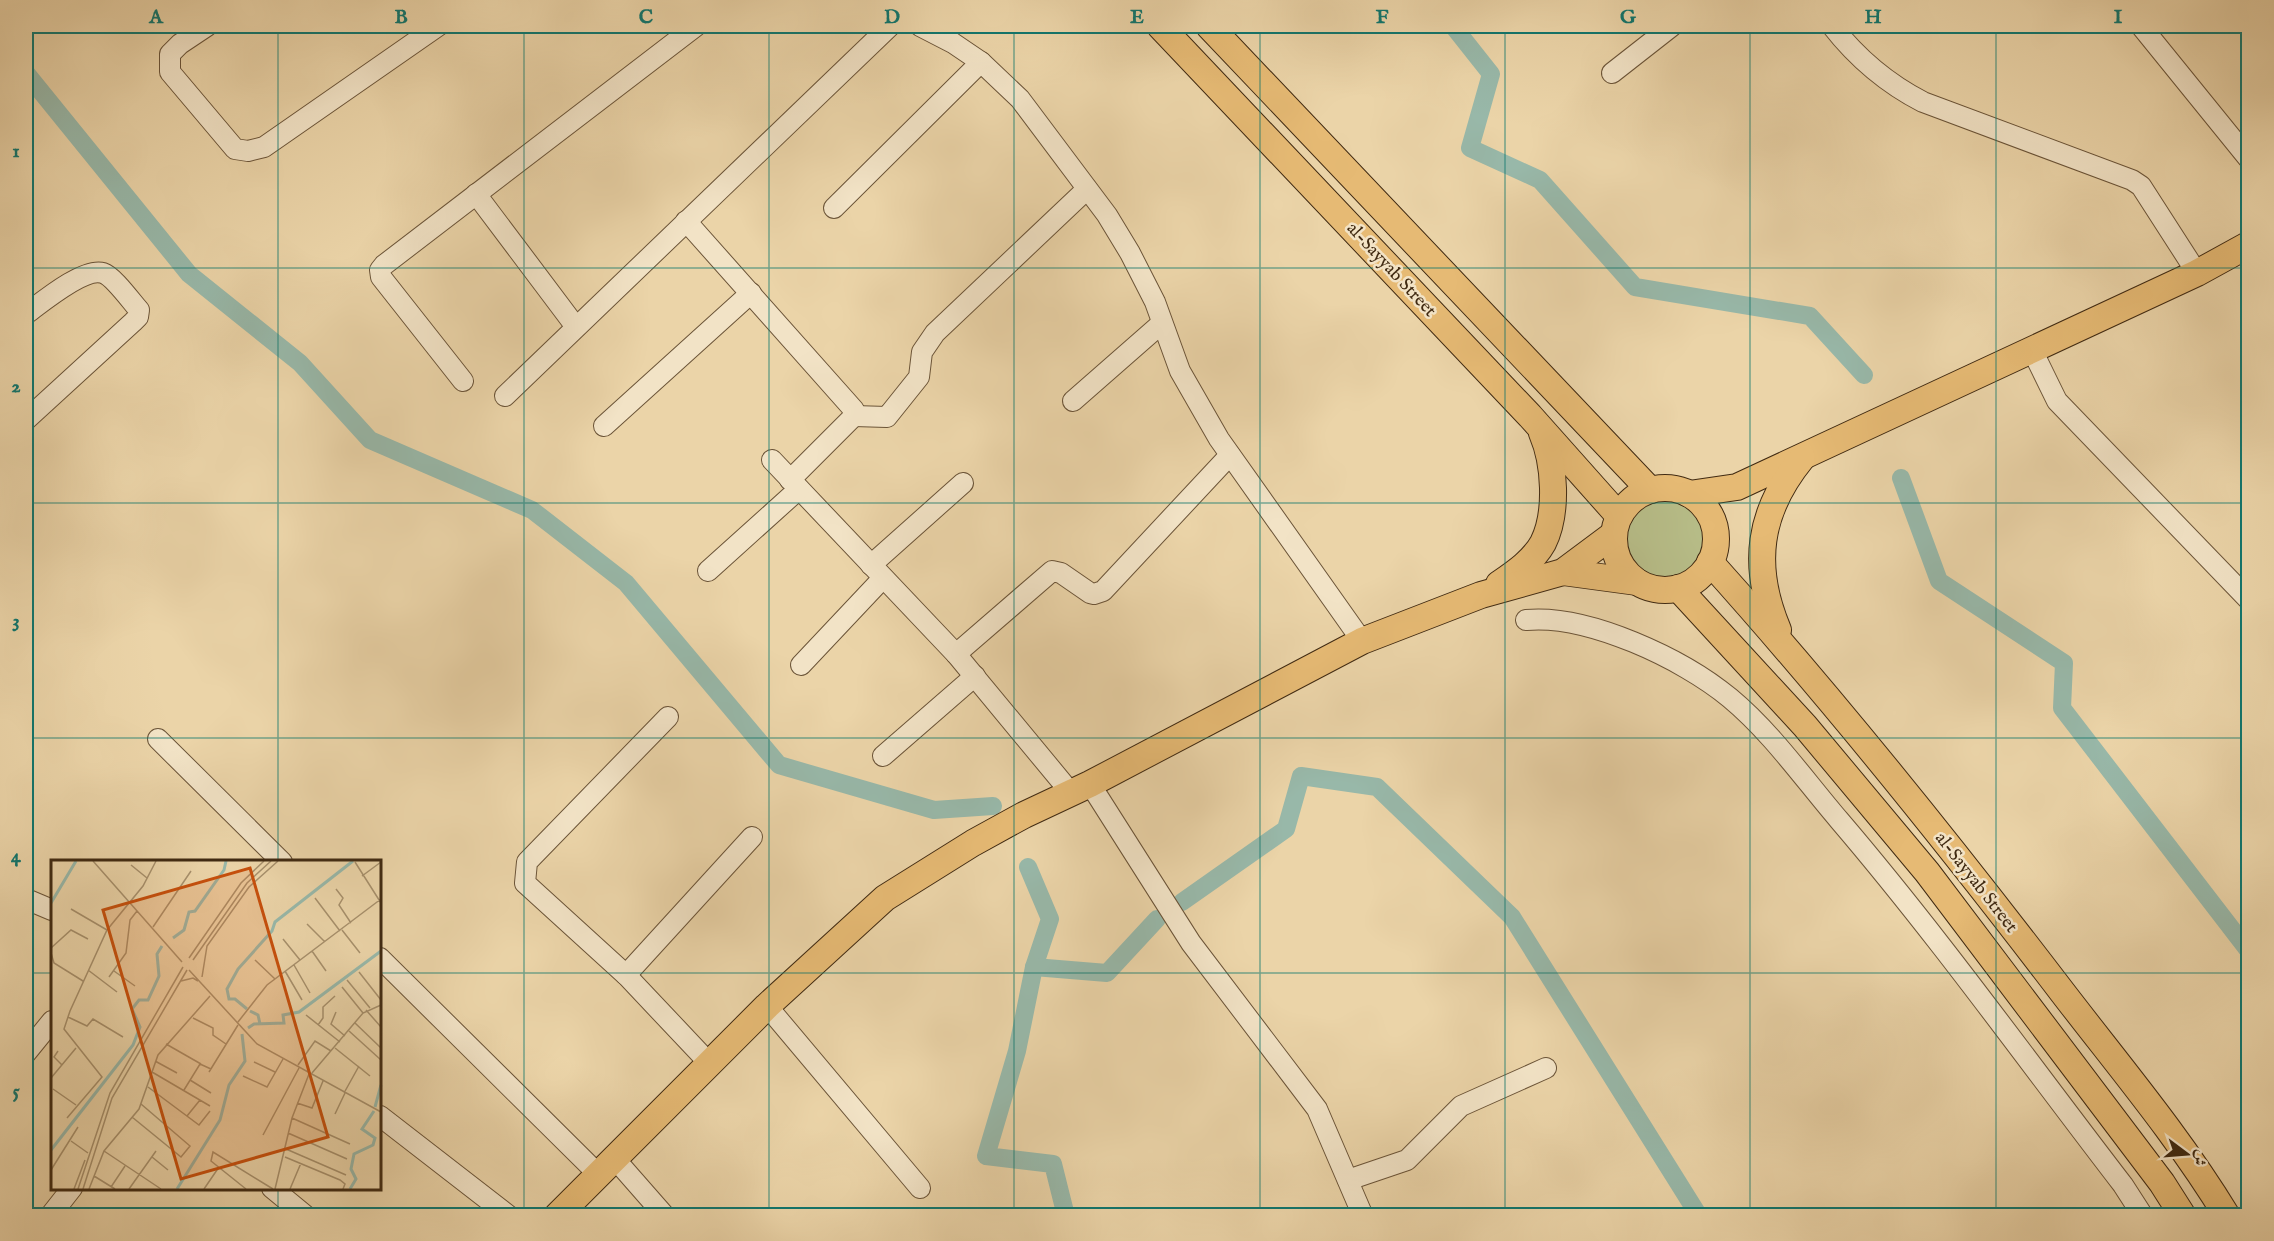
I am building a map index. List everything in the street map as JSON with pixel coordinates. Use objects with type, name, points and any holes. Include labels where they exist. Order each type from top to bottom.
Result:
[{"type":"main road","name":"al-Sayyab Street","points":[[1160,26],[1539,427],[1616,525]]},
{"type":"main road","name":"al-Sayyab Street","points":[[1209,26],[1650,490]]},
{"type":"main road","points":[[1689,494],[1737,487],[2197,273],[2248,245]]},
{"type":"main road","points":[[1481,595],[1520,570],[1543,542],[1552,506],[1553,482],[1546,444],[1539,427]]},
{"type":"main road","points":[[1794,656],[1779,633],[1768,608],[1762,581],[1761,554],[1765,526],[1774,501],[1787,477],[1804,456]]},
{"type":"main road","points":[[1713,525],[1737,487]]},
{"type":"main road","points":[[558,1215],[767,1006],[885,898],[973,843],[1081,789],[1362,641],[1481,595],[1563,572],[1637,582],[1650,588],[1664,590],[1678,588],[1691,582],[1710,562],[1715,537],[1713,525],[1708,512],[1689,494],[1676,489],[1650,490],[1632,500],[1616,525],[1563,572]]},
{"type":"main road","points":[[1616,525],[1615,548],[1619,561],[1626,572],[1637,582]]},
{"type":"main road","name":"al-Sayyab Street","points":[[1710,562],[1794,656],[1962,860],[2172,1136],[2227,1215]]},
{"type":"main road","name":"al-Sayyab Street","points":[[1678,588],[1805,726],[1926,872],[2162,1183],[2183,1215]]},
{"type":"street","points":[[207,26],[180,44],[170,54],[170,72],[235,149],[248,152],[264,147],[438,26]]},
{"type":"street","points":[[463,381],[381,277],[380,270],[696,26]]},
{"type":"street","points":[[505,396],[890,26]]},
{"type":"street","points":[[920,26],[953,43],[981,62],[1020,99],[1087,189],[1130,253],[1155,302],[1180,371],[1230,454],[1362,641]]},
{"type":"street","points":[[1612,73],[1672,26]]},
{"type":"street","points":[[1832,26],[1844,41],[1895,88],[1923,102],[2132,180],[2141,186],[2197,273]]},
{"type":"street","points":[[2141,26],[2248,158]]},
{"type":"street","points":[[834,208],[981,62]]},
{"type":"street","points":[[854,416],[887,417],[919,377],[922,352],[935,333],[1087,189]]},
{"type":"street","points":[[476,194],[576,327]]},
{"type":"street","points":[[686,221],[854,410],[854,416],[795,485],[708,571]]},
{"type":"street","points":[[26,314],[73,281],[93,273],[104,273],[139,310],[138,317],[133,322],[26,420]]},
{"type":"street","points":[[604,426],[750,293]]},
{"type":"street","points":[[1073,401],[1162,323]]},
{"type":"street","points":[[2032,350],[2057,401],[2248,599]]},
{"type":"street","points":[[956,654],[1052,571],[1061,573],[1090,593],[1103,591],[1230,454]]},
{"type":"street","points":[[772,460],[1081,789],[1191,943],[1317,1109],[1363,1215]]},
{"type":"street","points":[[801,665],[877,572],[963,483]]},
{"type":"street","points":[[1526,620],[1552,620],[1623,637],[1700,677],[1729,697],[1758,724],[1888,878],[2123,1185],[2143,1215]]},
{"type":"street","points":[[883,756],[975,676]]},
{"type":"street","points":[[668,717],[527,862],[525,883],[626,975],[710,1064]]},
{"type":"street","points":[[158,739],[281,860]]},
{"type":"street","points":[[626,975],[752,837]]},
{"type":"street","points":[[26,899],[51,910]]},
{"type":"street","points":[[381,959],[607,1167],[665,1215]]},
{"type":"street","points":[[767,1006],[920,1188]]},
{"type":"street","points":[[26,1053],[51,1022]]},
{"type":"street","points":[[1348,1180],[1407,1160],[1461,1106],[1546,1068]]},
{"type":"street","points":[[381,1117],[509,1215]]},
{"type":"street","points":[[50,1215],[70,1190]]},
{"type":"street","points":[[275,1190],[306,1215]]},
{"type":"green space","points":[[1656,500],[1672,500],[1693,511],[1704,532],[1704,548],[1693,569],[1672,580],[1656,580],[1642,574],[1630,562],[1624,548],[1624,532],[1630,518],[1642,506]]},
{"type":"waterway","points":[[1453,26],[1491,74],[1470,148],[1540,180],[1635,287],[1810,316],[1864,375]]},
{"type":"waterway","points":[[26,73],[189,274],[300,363],[370,440],[532,510],[626,583],[779,765],[934,810],[993,806]]},
{"type":"waterway","points":[[1901,478],[1939,581],[2064,663],[2062,708],[2248,950]]},
{"type":"waterway","points":[[1182,902],[1286,829],[1301,776],[1377,787],[1512,917],[1699,1216]]},
{"type":"waterway","points":[[1028,867],[1050,919],[1034,967],[1017,1051],[986,1156],[1053,1164],[1066,1216]]},
{"type":"waterway","points":[[1034,967],[1107,973],[1157,919]]}]
